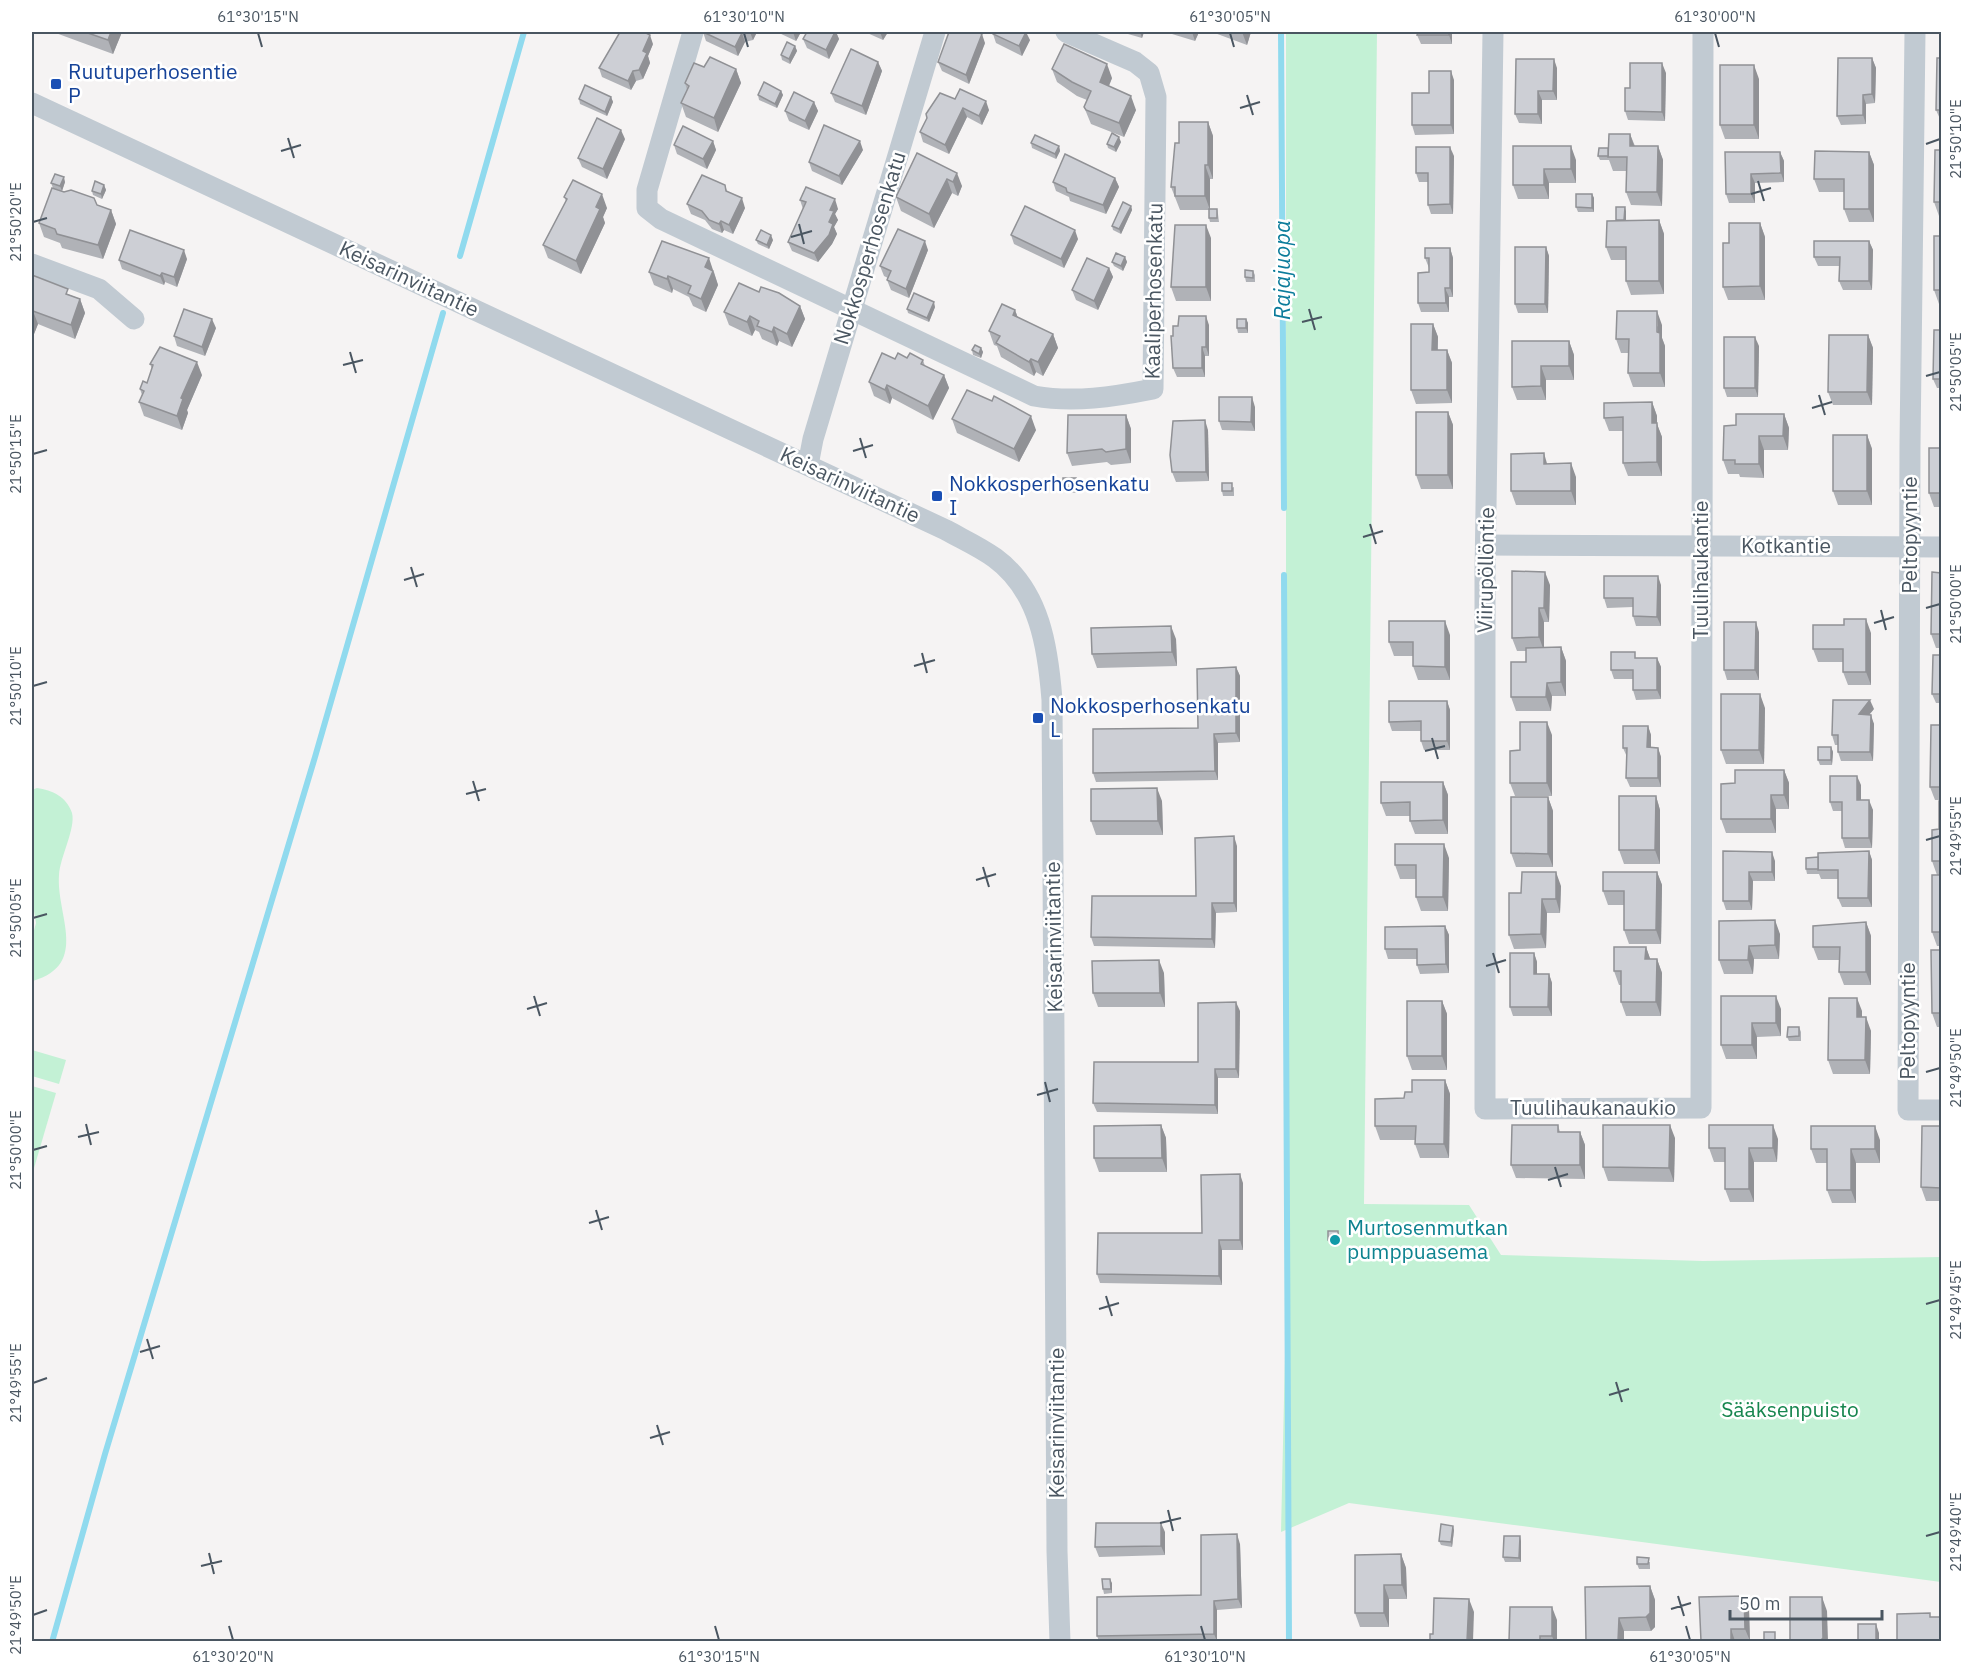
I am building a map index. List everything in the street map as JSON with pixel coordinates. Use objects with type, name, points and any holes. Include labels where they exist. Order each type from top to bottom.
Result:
[{"type":"street","points":[[693,32],[647,190],[647,208],[661,219],[851,311]]},
{"type":"street","name":"Nokkosperhosenkatu","points":[[808,465],[934,32]]},
{"type":"street","name":"Kaaliperhosenkatu","points":[[851,311],[1034,396],[1057,400],[1115,397],[1153,389],[1156,97],[1149,73],[1135,62],[1066,32]]},
{"type":"street","name":"Viirupöllöntie","points":[[1485,1109],[1487,545],[1493,32]]},
{"type":"street","name":"Tuulihaukantie","points":[[1701,1108],[1703,32]]},
{"type":"street","name":"Peltopyyntie","points":[[1915,32],[1908,1110],[1941,1110]]},
{"type":"street","name":"Keisarinviitantie","points":[[32,103],[946,530],[995,558],[1014,576],[1032,603],[1047,647],[1052,700],[1060,1641]]},
{"type":"street","points":[[32,264],[99,289],[134,319]]},
{"type":"street","name":"Kotkantie","points":[[1487,545],[1941,547]]},
{"type":"street","name":"Tuulihaukanaukio","points":[[1485,1109],[1701,1108]]},
{"type":"green space","name":"Sääksenpuisto","points":[[1286,32],[1377,32],[1364,1204],[1469,1205],[1501,1255],[1703,1261],[1941,1257],[1941,1582],[1349,1503],[1281,1532],[1286,1311]]},
{"type":"green space","points":[[37,788],[48,790],[63,799],[70,807],[73,819],[59,875],[66,937],[65,951],[61,963],[50,973],[33,981],[32,938],[36,923],[32,899],[32,790]]},
{"type":"green space","points":[[32,1050],[66,1060],[59,1084],[32,1076]]},
{"type":"green space","points":[[32,1086],[56,1093],[32,1175]]},
{"type":"building","points":[[85,32],[111,32],[108,40]]},
{"type":"building","points":[[620,32],[644,32],[650,35],[643,51],[647,53],[639,70],[633,71],[628,81],[599,68]]},
{"type":"building","points":[[703,32],[748,32],[742,33],[735,47]]},
{"type":"building","points":[[807,32],[835,32],[826,50],[803,39]]},
{"type":"building","points":[[949,32],[982,34],[966,75],[938,62]]},
{"type":"building","points":[[994,32],[1026,32],[1019,46],[993,34]]},
{"type":"building","points":[[1418,32],[1449,32],[1449,35],[1417,35]]},
{"type":"building","points":[[787,42],[795,46],[789,59],[781,55]]},
{"type":"building","points":[[1064,44],[1107,64],[1100,82],[1131,96],[1119,123],[1086,110],[1084,107],[1091,91],[1052,69]]},
{"type":"building","points":[[851,49],[878,62],[862,106],[831,93]]},
{"type":"building","points":[[710,57],[736,69],[714,118],[681,103],[689,86],[685,83],[694,63],[704,67]]},
{"type":"building","points":[[1838,58],[1872,58],[1872,94],[1863,95],[1863,115],[1837,116]]},
{"type":"building","points":[[1937,58],[1941,58],[1941,110],[1936,110]]},
{"type":"building","points":[[1516,59],[1554,59],[1553,91],[1538,91],[1538,114],[1515,114]]},
{"type":"building","points":[[1630,63],[1662,63],[1662,112],[1625,111],[1625,88],[1630,88]]},
{"type":"building","points":[[1720,65],[1754,65],[1754,125],[1720,125]]},
{"type":"building","points":[[1429,71],[1451,71],[1451,125],[1412,125],[1412,93],[1429,93]]},
{"type":"building","points":[[764,82],[781,91],[775,104],[758,95]]},
{"type":"building","points":[[585,85],[611,97],[605,112],[579,99]]},
{"type":"building","points":[[960,89],[986,101],[979,116],[963,108],[945,145],[920,132],[927,118],[926,114],[940,93],[955,99]]},
{"type":"building","points":[[794,92],[814,102],[805,121],[785,111]]},
{"type":"building","points":[[597,118],[621,130],[603,169],[578,158]]},
{"type":"building","points":[[1179,122],[1208,122],[1205,196],[1175,196],[1175,187],[1171,187],[1175,143],[1179,143]]},
{"type":"building","points":[[824,125],[860,141],[839,176],[809,162]]},
{"type":"building","points":[[683,126],[713,141],[703,159],[674,145]]},
{"type":"building","points":[[1112,133],[1119,137],[1114,147],[1107,144]]},
{"type":"building","points":[[1609,134],[1630,134],[1630,146],[1658,146],[1657,192],[1626,192],[1627,157],[1608,157]]},
{"type":"building","points":[[1035,135],[1059,146],[1055,154],[1031,143]]},
{"type":"building","points":[[1513,146],[1571,146],[1571,169],[1544,169],[1544,185],[1513,185]]},
{"type":"building","points":[[1416,147],[1450,147],[1450,204],[1428,205],[1428,173],[1416,173]]},
{"type":"building","points":[[1599,148],[1608,148],[1608,156],[1598,156]]},
{"type":"building","points":[[1935,150],[1941,150],[1941,202],[1934,202]]},
{"type":"building","points":[[1815,151],[1869,152],[1869,209],[1844,209],[1844,179],[1814,179]]},
{"type":"building","points":[[1725,152],[1780,152],[1781,173],[1751,174],[1751,194],[1726,194]]},
{"type":"building","points":[[917,153],[957,173],[953,182],[947,179],[929,214],[896,197]]},
{"type":"building","points":[[1065,154],[1115,178],[1103,205],[1067,192],[1066,188],[1053,182]]},
{"type":"building","points":[[55,174],[64,177],[60,186],[51,183]]},
{"type":"building","points":[[702,175],[725,185],[726,191],[742,198],[729,225],[721,221],[719,224],[709,220],[702,211],[687,204]]},
{"type":"building","points":[[573,180],[602,194],[596,207],[600,209],[576,261],[543,245],[567,199],[564,197]]},
{"type":"building","points":[[95,181],[104,185],[101,194],[92,191]]},
{"type":"building","points":[[806,187],[835,199],[830,210],[834,211],[829,222],[833,224],[829,235],[814,253],[788,242],[806,202],[800,200]]},
{"type":"building","points":[[52,188],[64,192],[71,190],[94,198],[97,205],[111,210],[98,245],[57,234],[55,229],[39,223]]},
{"type":"building","points":[[1576,194],[1592,194],[1592,208],[1576,207]]},
{"type":"building","points":[[1123,202],[1131,206],[1119,229],[1112,226]]},
{"type":"building","points":[[1025,206],[1075,230],[1061,259],[1011,235]]},
{"type":"building","points":[[1616,207],[1625,207],[1624,220],[1616,220]]},
{"type":"building","points":[[1209,209],[1217,209],[1217,218],[1209,218]]},
{"type":"building","points":[[1659,220],[1659,281],[1626,281],[1626,247],[1606,247],[1607,221]]},
{"type":"building","points":[[1729,223],[1760,223],[1760,286],[1723,287],[1723,243],[1729,243]]},
{"type":"building","points":[[1175,225],[1206,225],[1206,287],[1171,287]]},
{"type":"building","points":[[898,229],[925,241],[906,289],[887,280],[891,271],[880,266]]},
{"type":"building","points":[[130,230],[184,250],[174,277],[162,273],[160,276],[119,260]]},
{"type":"building","points":[[761,230],[771,235],[767,245],[756,240]]},
{"type":"building","points":[[1934,236],[1941,236],[1941,290],[1934,290]]},
{"type":"building","points":[[662,241],[709,258],[705,267],[713,271],[701,299],[688,293],[691,286],[668,276],[667,279],[649,272]]},
{"type":"building","points":[[1814,241],[1869,241],[1869,281],[1839,281],[1840,257],[1814,257]]},
{"type":"building","points":[[1515,247],[1546,247],[1545,304],[1515,304]]},
{"type":"building","points":[[1425,248],[1450,248],[1450,288],[1445,288],[1446,303],[1418,303],[1418,273],[1429,272],[1429,258],[1425,258]]},
{"type":"building","points":[[1116,253],[1125,257],[1121,266],[1112,262]]},
{"type":"building","points":[[1087,258],[1109,268],[1094,301],[1072,290]]},
{"type":"building","points":[[1245,270],[1253,271],[1253,278],[1245,277]]},
{"type":"building","points":[[32,275],[68,289],[66,294],[80,299],[71,325],[33,311],[32,314]]},
{"type":"building","points":[[739,283],[759,292],[761,287],[779,293],[800,306],[787,334],[774,327],[772,332],[757,326],[759,321],[750,316],[747,322],[724,312]]},
{"type":"building","points":[[914,293],[934,302],[927,318],[907,309]]},
{"type":"building","points":[[1002,304],[1015,310],[1013,315],[1053,334],[1038,362],[1031,359],[1029,362],[996,343],[1000,336],[989,331]]},
{"type":"building","points":[[184,309],[212,319],[202,347],[174,336]]},
{"type":"building","points":[[1617,311],[1657,311],[1657,332],[1660,333],[1660,373],[1628,373],[1629,339],[1616,339]]},
{"type":"building","points":[[1179,316],[1206,316],[1206,347],[1202,347],[1202,368],[1173,368],[1171,336],[1173,336],[1173,326],[1178,326]]},
{"type":"building","points":[[1237,319],[1246,319],[1246,328],[1237,328]]},
{"type":"building","points":[[1411,324],[1433,324],[1432,350],[1447,350],[1447,390],[1411,390]]},
{"type":"building","points":[[1934,330],[1941,330],[1941,379],[1933,379]]},
{"type":"building","points":[[1829,335],[1868,335],[1867,392],[1828,392]]},
{"type":"building","points":[[1724,337],[1755,337],[1755,388],[1724,388]]},
{"type":"building","points":[[1512,341],[1569,341],[1569,366],[1541,366],[1541,386],[1512,387]]},
{"type":"building","points":[[975,345],[981,348],[979,354],[972,350]]},
{"type":"building","points":[[160,347],[197,362],[181,398],[183,399],[177,416],[139,402],[144,391],[140,389],[143,381],[147,383],[153,365],[150,364]]},
{"type":"building","points":[[882,353],[895,359],[898,353],[907,358],[910,353],[923,360],[921,364],[944,375],[928,406],[887,385],[885,390],[869,382]]},
{"type":"building","points":[[967,390],[992,401],[994,396],[1031,416],[1014,449],[952,419]]},
{"type":"building","points":[[1219,397],[1252,397],[1251,422],[1219,421]]},
{"type":"building","points":[[1652,402],[1652,423],[1657,423],[1657,462],[1623,463],[1623,417],[1604,418],[1604,403]]},
{"type":"building","points":[[1416,412],[1448,412],[1448,475],[1416,475]]},
{"type":"building","points":[[1736,414],[1784,414],[1783,436],[1759,436],[1759,464],[1735,464],[1735,460],[1723,460],[1724,426],[1736,425]]},
{"type":"building","points":[[1068,415],[1126,415],[1126,449],[1067,453]]},
{"type":"building","points":[[1205,420],[1206,472],[1172,472],[1170,455],[1173,421]]},
{"type":"building","points":[[1833,435],[1867,435],[1867,491],[1833,491]]},
{"type":"building","points":[[1929,448],[1941,448],[1941,493],[1929,493]]},
{"type":"building","points":[[1544,453],[1544,464],[1571,463],[1571,491],[1511,491],[1511,454]]},
{"type":"building","points":[[1063,478],[1076,478],[1076,488],[1063,487]]},
{"type":"building","points":[[1222,483],[1232,483],[1232,491],[1222,491]]},
{"type":"building","points":[[1512,571],[1545,572],[1544,608],[1539,608],[1539,637],[1512,638]]},
{"type":"building","points":[[1932,572],[1941,573],[1941,634],[1931,634]]},
{"type":"building","points":[[1604,576],[1658,576],[1657,617],[1633,616],[1633,598],[1604,598]]},
{"type":"building","points":[[1844,619],[1866,619],[1866,672],[1843,672],[1843,649],[1813,649],[1813,625],[1844,625]]},
{"type":"building","points":[[1389,621],[1445,621],[1445,667],[1413,666],[1413,642],[1389,642]]},
{"type":"building","points":[[1724,622],[1756,622],[1755,670],[1724,670]]},
{"type":"building","points":[[1171,626],[1172,652],[1092,654],[1091,628]]},
{"type":"building","points":[[1561,647],[1561,682],[1547,683],[1546,697],[1511,697],[1511,662],[1526,662],[1526,648]]},
{"type":"building","points":[[1611,652],[1635,652],[1635,658],[1657,658],[1657,690],[1633,690],[1633,670],[1611,670]]},
{"type":"building","points":[[1933,655],[1941,655],[1941,694],[1932,694]]},
{"type":"building","points":[[1236,667],[1236,733],[1214,734],[1215,771],[1093,773],[1093,729],[1198,728],[1197,669]]},
{"type":"building","points":[[1721,694],[1760,694],[1759,750],[1721,750]]},
{"type":"building","points":[[1833,700],[1870,700],[1859,714],[1871,715],[1870,752],[1838,752],[1838,735],[1832,735]]},
{"type":"building","points":[[1389,701],[1447,701],[1447,741],[1421,741],[1421,721],[1389,722]]},
{"type":"building","points":[[1520,722],[1547,722],[1547,783],[1510,783],[1510,751],[1520,750]]},
{"type":"building","points":[[1931,725],[1941,725],[1941,787],[1930,787]]},
{"type":"building","points":[[1623,726],[1648,726],[1647,747],[1658,748],[1658,778],[1626,778],[1627,748],[1623,748]]},
{"type":"building","points":[[1818,747],[1831,747],[1831,760],[1818,760]]},
{"type":"building","points":[[1735,770],[1784,770],[1784,795],[1771,795],[1771,819],[1721,819],[1721,784],[1735,783]]},
{"type":"building","points":[[1830,776],[1857,776],[1857,800],[1869,800],[1869,838],[1842,838],[1842,802],[1830,802]]},
{"type":"building","points":[[1381,782],[1443,782],[1443,820],[1410,821],[1410,802],[1381,803]]},
{"type":"building","points":[[1157,788],[1158,821],[1091,821],[1091,789]]},
{"type":"building","points":[[1619,796],[1656,796],[1655,850],[1619,850]]},
{"type":"building","points":[[1511,797],[1548,797],[1548,854],[1511,853]]},
{"type":"building","points":[[1939,801],[1941,801],[1941,861],[1932,861],[1932,830],[1939,829]]},
{"type":"building","points":[[1234,836],[1234,903],[1212,903],[1212,939],[1091,937],[1092,896],[1196,896],[1195,838]]},
{"type":"building","points":[[1395,844],[1444,844],[1443,897],[1416,897],[1416,865],[1395,865]]},
{"type":"building","points":[[1723,851],[1772,852],[1772,872],[1749,872],[1749,901],[1723,901]]},
{"type":"building","points":[[1869,851],[1868,898],[1838,898],[1838,870],[1818,870],[1818,853]]},
{"type":"building","points":[[1818,857],[1818,869],[1806,869],[1806,858]]},
{"type":"building","points":[[1522,872],[1556,872],[1556,899],[1542,899],[1541,934],[1509,935],[1509,893],[1521,893]]},
{"type":"building","points":[[1603,872],[1657,872],[1656,930],[1624,930],[1624,891],[1603,891]]},
{"type":"building","points":[[1932,875],[1941,875],[1941,932],[1932,932]]},
{"type":"building","points":[[1775,920],[1775,945],[1749,946],[1748,960],[1719,960],[1719,921]]},
{"type":"building","points":[[1866,922],[1866,972],[1839,972],[1840,947],[1813,947],[1813,926]]},
{"type":"building","points":[[1445,926],[1446,964],[1417,965],[1417,949],[1385,949],[1385,927]]},
{"type":"building","points":[[1614,947],[1646,947],[1645,959],[1657,959],[1656,1002],[1621,1002],[1621,971],[1614,971]]},
{"type":"building","points":[[1931,950],[1941,950],[1941,1013],[1932,1013]]},
{"type":"building","points":[[1510,953],[1534,953],[1534,974],[1549,974],[1548,1007],[1510,1007]]},
{"type":"building","points":[[1159,960],[1160,993],[1093,993],[1092,961]]},
{"type":"building","points":[[1721,996],[1776,996],[1776,1023],[1752,1023],[1752,1045],[1721,1045]]},
{"type":"building","points":[[1829,998],[1857,998],[1857,1017],[1866,1017],[1865,1060],[1828,1060]]},
{"type":"building","points":[[1407,1001],[1442,1001],[1442,1056],[1407,1056]]},
{"type":"building","points":[[1236,1002],[1236,1069],[1215,1069],[1215,1105],[1093,1103],[1094,1062],[1198,1062],[1198,1003]]},
{"type":"building","points":[[1788,1027],[1799,1027],[1799,1036],[1787,1037]]},
{"type":"building","points":[[1412,1080],[1445,1080],[1444,1144],[1415,1144],[1416,1126],[1375,1126],[1375,1099],[1404,1098],[1405,1092],[1412,1092]]},
{"type":"building","points":[[1161,1125],[1162,1158],[1094,1158],[1094,1126]]},
{"type":"building","points":[[1512,1125],[1558,1125],[1558,1132],[1580,1132],[1580,1165],[1511,1165]]},
{"type":"building","points":[[1603,1125],[1670,1125],[1669,1168],[1603,1167]]},
{"type":"building","points":[[1709,1125],[1773,1125],[1773,1148],[1749,1148],[1749,1189],[1725,1189],[1725,1148],[1709,1148]]},
{"type":"building","points":[[1811,1126],[1875,1126],[1875,1149],[1851,1149],[1851,1190],[1827,1190],[1827,1149],[1811,1149]]},
{"type":"building","points":[[1922,1126],[1941,1126],[1941,1188],[1921,1187]]},
{"type":"building","points":[[1240,1174],[1240,1240],[1219,1240],[1219,1276],[1097,1274],[1098,1233],[1202,1233],[1201,1175]]},
{"type":"building","points":[[1328,1231],[1338,1231],[1338,1240],[1328,1240]]},
{"type":"building","points":[[1096,1523],[1161,1523],[1161,1546],[1095,1547]]},
{"type":"building","points":[[1441,1524],[1453,1526],[1451,1542],[1439,1541]]},
{"type":"building","points":[[1237,1534],[1238,1599],[1214,1601],[1214,1634],[1097,1636],[1097,1597],[1201,1595],[1201,1535]]},
{"type":"building","points":[[1504,1536],[1520,1536],[1519,1558],[1503,1557]]},
{"type":"building","points":[[1401,1554],[1402,1585],[1384,1585],[1384,1613],[1355,1613],[1355,1555]]},
{"type":"building","points":[[1637,1557],[1649,1558],[1648,1564],[1637,1564]]},
{"type":"building","points":[[1102,1579],[1110,1579],[1111,1589],[1103,1589]]},
{"type":"building","points":[[1650,1586],[1650,1613],[1646,1617],[1619,1618],[1618,1641],[1586,1641],[1585,1587]]},
{"type":"building","points":[[1744,1596],[1745,1629],[1731,1629],[1731,1641],[1701,1641],[1699,1597]]},
{"type":"building","points":[[1790,1597],[1822,1597],[1823,1638],[1820,1641],[1790,1641]]},
{"type":"building","points":[[1434,1598],[1469,1599],[1467,1641],[1430,1641],[1430,1634],[1433,1634]]},
{"type":"building","points":[[1510,1607],[1552,1607],[1552,1636],[1540,1636],[1540,1641],[1509,1641]]},
{"type":"building","points":[[1930,1613],[1930,1617],[1941,1617],[1941,1641],[1897,1641],[1897,1614]]},
{"type":"building","points":[[1858,1624],[1876,1624],[1876,1641],[1858,1641]]},
{"type":"building","points":[[1764,1632],[1775,1632],[1775,1641],[1764,1641]]},
{"type":"waterway","points":[[460,256],[524,32]]},
{"type":"waterway","name":"Rajajuopa","points":[[1281,32],[1284,508]]},
{"type":"waterway","points":[[52,1642],[105,1454],[315,757],[443,313]]},
{"type":"waterway","points":[[1284,575],[1289,1642]]},
{"type":"place","name":"Ruutuperhosentie P","points":[[56,84]]},
{"type":"place","name":"Nokkosperhosenkatu I","points":[[937,496]]},
{"type":"place","name":"Nokkosperhosenkatu L","points":[[1038,718]]},
{"type":"place","name":"Murtosenmutkan pumppuasema","points":[[1335,1240]]}]
